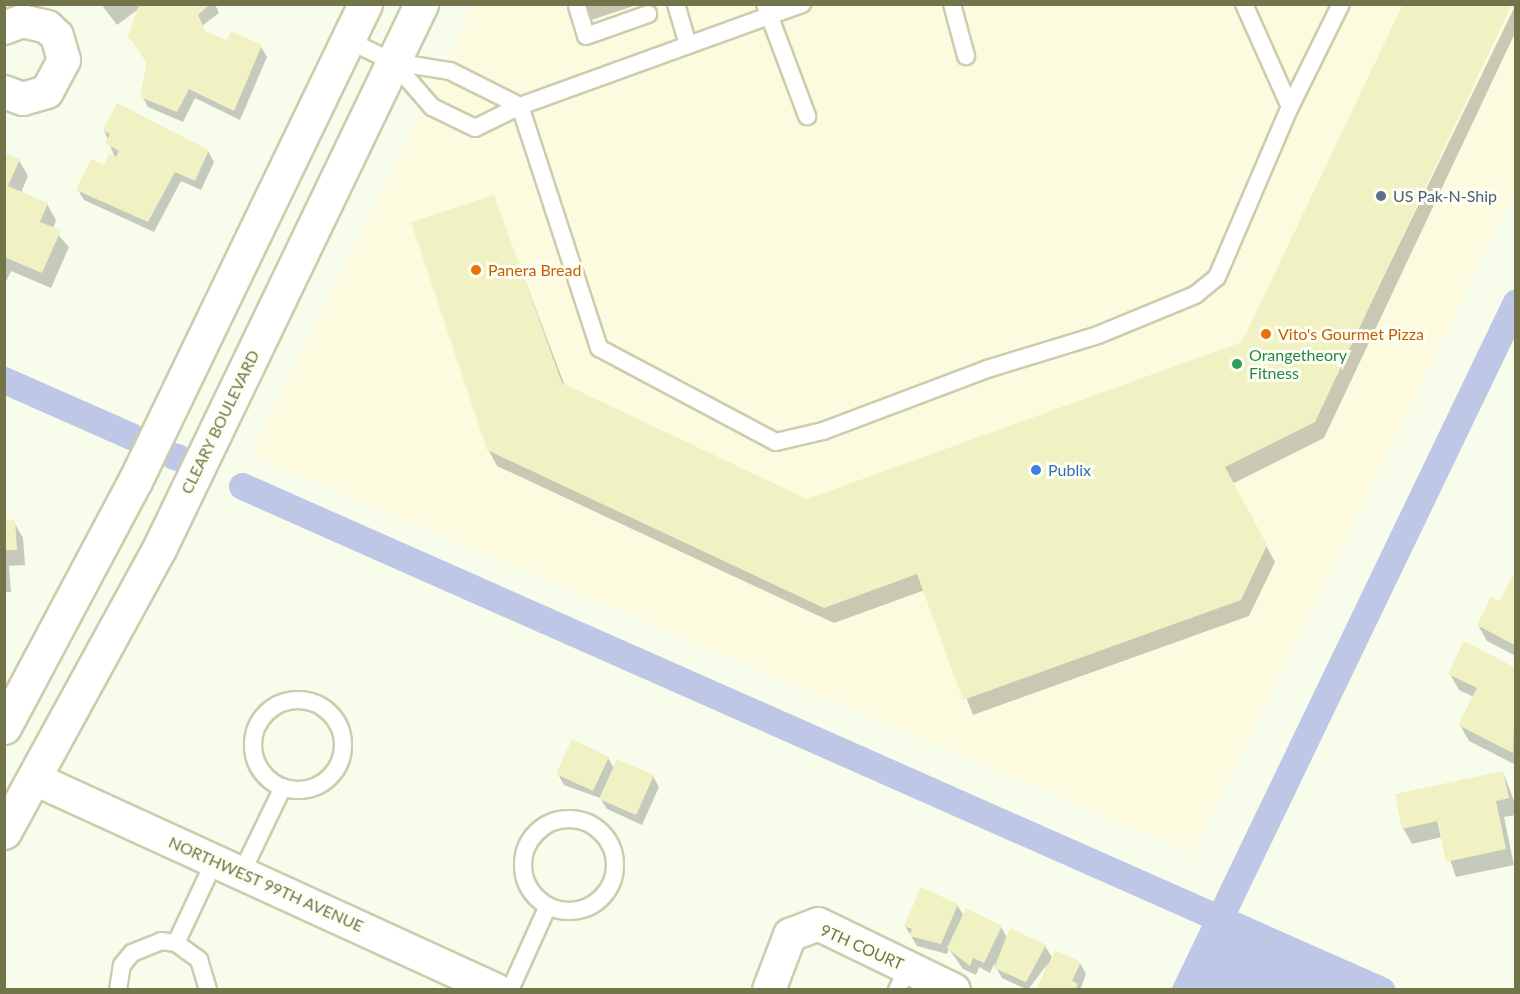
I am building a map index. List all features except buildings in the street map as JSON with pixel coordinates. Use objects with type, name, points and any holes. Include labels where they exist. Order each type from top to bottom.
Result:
[{"type":"street","points":[[4,727],[120,511],[365,4]]},
{"type":"street","name":"CLEARY BOULEVARD","points":[[4,832],[159,549],[421,4]]},
{"type":"street","points":[[4,28],[22,21],[47,27],[57,36],[64,60],[47,92],[23,99],[4,92]]},
{"type":"street","name":"NORTHWEST 99TH AVENUE","points":[[35,779],[491,988]]},
{"type":"street","name":"9TH COURT","points":[[769,990],[790,935],[818,924],[902,979],[954,990]]},
{"type":"lane","points":[[577,6],[586,36],[647,9],[676,4],[688,45]]},
{"type":"lane","points":[[393,63],[432,107],[475,128],[520,106],[688,45],[767,10],[802,4]]},
{"type":"lane","points":[[952,4],[966,56]]},
{"type":"lane","points":[[1244,4],[1290,107]]},
{"type":"lane","points":[[348,40],[393,63],[450,71],[520,106],[599,348],[776,442],[823,431],[987,369],[1098,335],[1195,295],[1217,277],[1290,107],[1341,4]]},
{"type":"lane","points":[[767,10],[807,116]]},
{"type":"lane","points":[[285,702],[320,705],[340,727],[342,749],[335,770],[312,787],[283,787],[260,769],[254,740],[258,726],[285,702]]},
{"type":"lane","points":[[176,943],[283,787]]},
{"type":"lane","points":[[555,821],[590,823],[611,846],[615,862],[610,885],[594,903],[579,910],[548,906],[526,879],[528,844],[555,821]]},
{"type":"lane","points":[[491,988],[548,906]]},
{"type":"lane","points":[[118,990],[122,965],[132,953],[161,941],[176,943],[200,960],[208,990]]},
{"type":"shaded area","points":[[473,5],[1515,5],[1515,193],[1192,853],[251,455]]},
{"type":"water","points":[[1218,921],[1381,989],[1185,989]]},
{"type":"waterway","points":[[1185,990],[1516,302]]},
{"type":"waterway","points":[[4,380],[131,436]]},
{"type":"waterway","points":[[242,486],[1381,990]]},
{"type":"place","name":"US Pak-N-Ship","points":[[1381,196]]},
{"type":"place","name":"Panera Bread","points":[[476,270]]},
{"type":"place","name":"Vito's Gourmet Pizza","points":[[1266,334]]},
{"type":"place","name":"Orangetheory Fitness","points":[[1237,364]]},
{"type":"place","name":"Publix","points":[[1036,470]]}]
